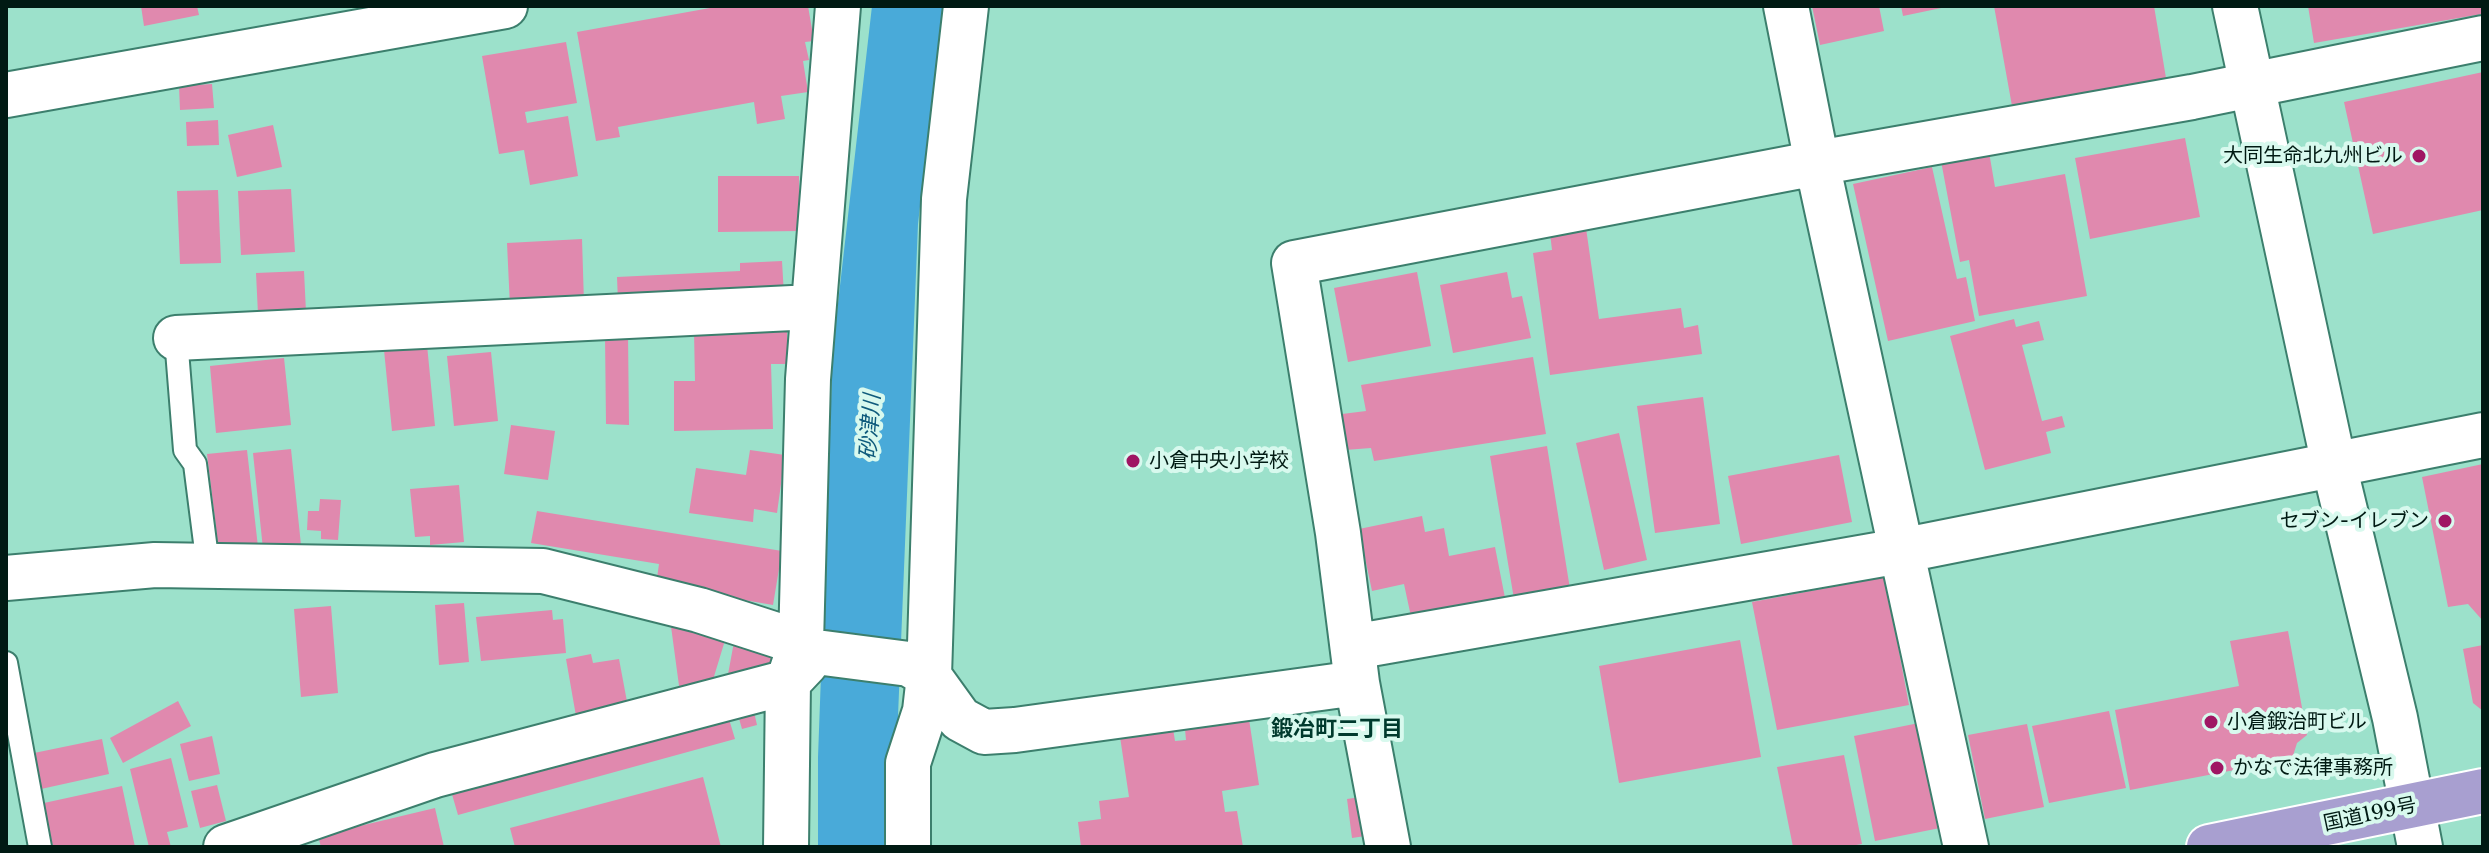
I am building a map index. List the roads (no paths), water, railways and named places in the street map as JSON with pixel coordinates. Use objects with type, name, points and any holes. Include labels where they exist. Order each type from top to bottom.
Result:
[{"type":"highway","name":"国道199号","points":[[2209,847],[2416,827],[2483,791]]},
{"type":"street","points":[[8,84],[505,6]]},
{"type":"street","points":[[786,847],[801,659],[808,379],[838,6]]},
{"type":"street","points":[[908,847],[908,763],[925,711],[919,670],[944,199],[966,6]]},
{"type":"street","points":[[1786,6],[1900,551],[1966,847]]},
{"type":"street","points":[[2235,6],[2334,465],[2395,718],[2416,827]]},
{"type":"street","points":[[1388,847],[1355,665],[1338,533],[1294,263],[1817,163],[2251,86],[2483,38]]},
{"type":"street","points":[[176,338],[813,307]]},
{"type":"street","points":[[6,578],[155,565],[543,571],[699,610],[801,659],[919,670],[960,719],[984,732],[1015,730],[1355,665],[1900,551],[2483,435]]},
{"type":"street","points":[[226,847],[435,775],[801,659]]},
{"type":"lane","points":[[176,338],[185,450],[195,464],[208,566]]},
{"type":"lane","points":[[6,663],[40,847]]},
{"type":"water","name":"砂津川","points":[[872,6],[943,6],[918,224],[895,790],[896,847],[818,847],[818,757],[833,347]]},
{"type":"place","name":"大同生命北九州ビル","points":[[2419,156]]},
{"type":"place","name":"小倉中央小学校","points":[[1133,461]]},
{"type":"place","name":"セブン-イレブン","points":[[2445,521]]},
{"type":"place","name":"小倉鍛治町ビル","points":[[2211,722]]},
{"type":"place","name":"かなで法律事務所","points":[[2217,768]]},
{"type":"district","name":"鍛冶町二丁目","points":[[1337,730]]}]
